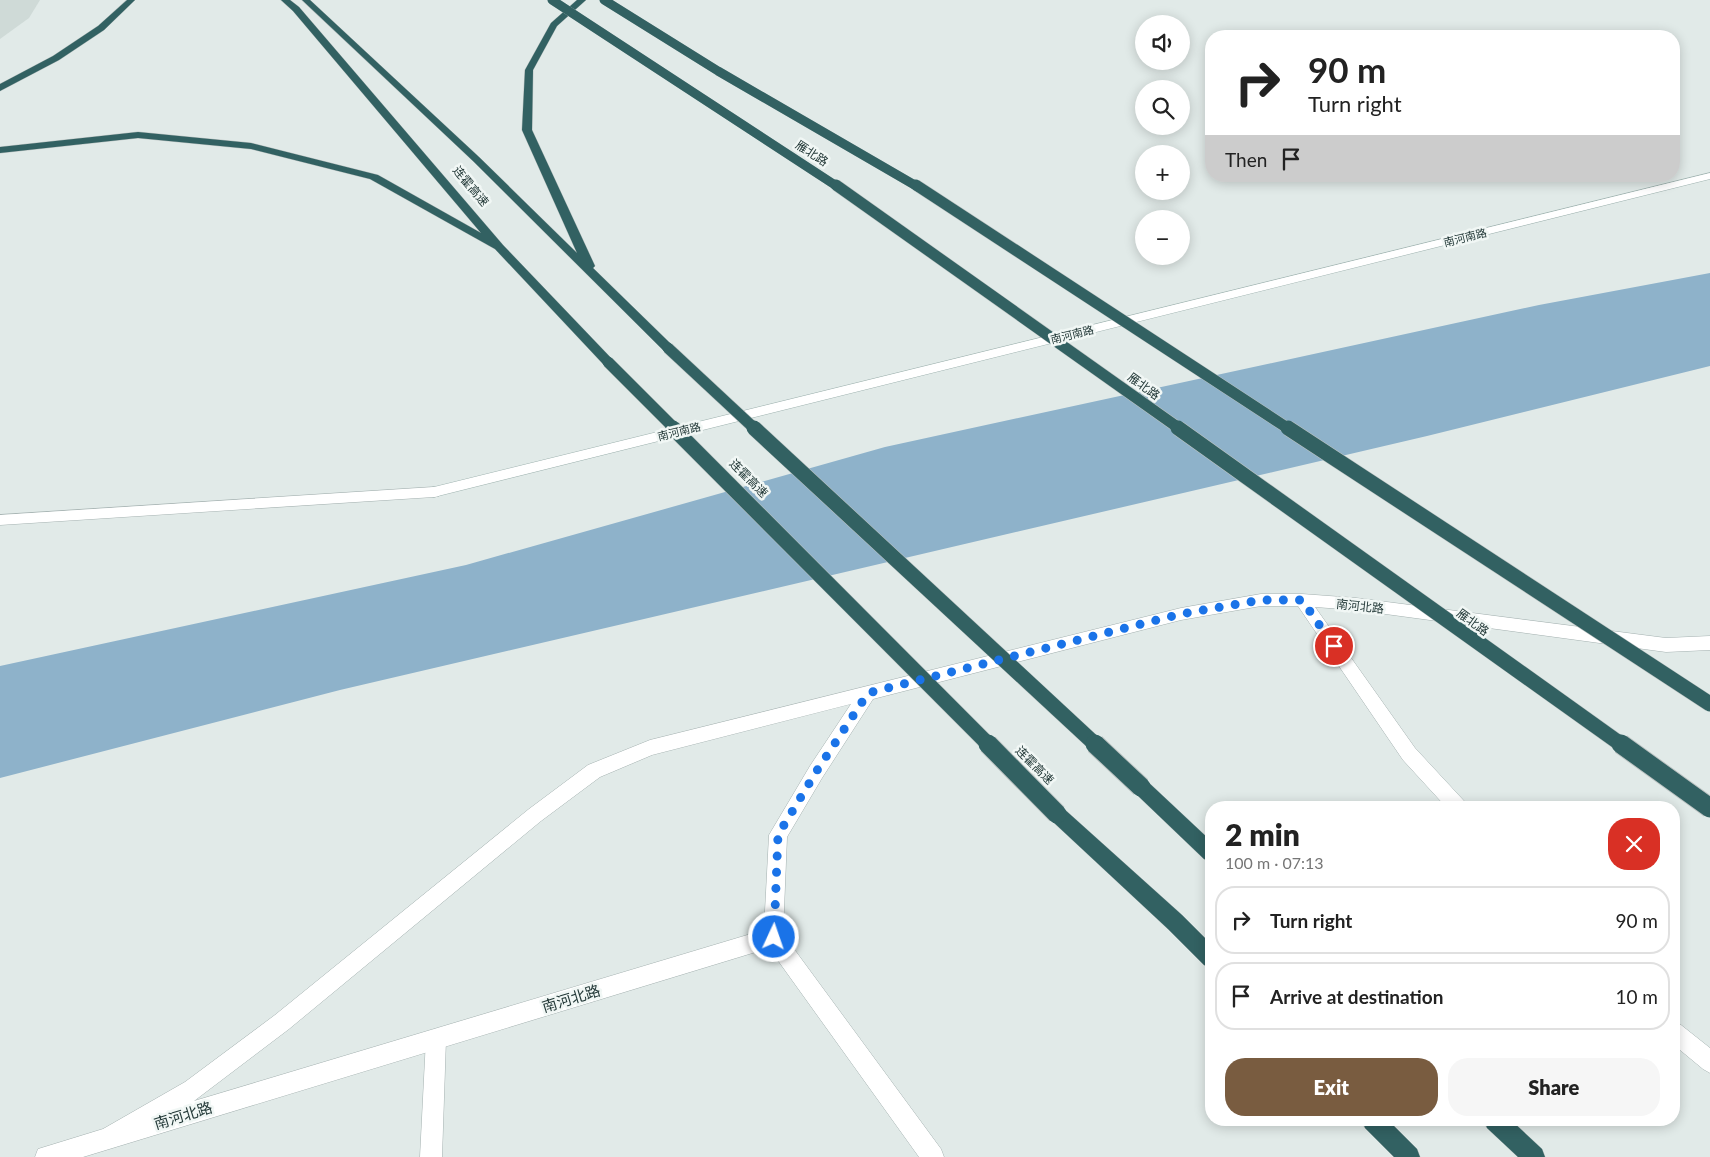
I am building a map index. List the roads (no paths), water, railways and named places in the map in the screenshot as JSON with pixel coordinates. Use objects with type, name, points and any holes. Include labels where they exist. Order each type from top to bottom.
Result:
[{"type":"highway","points":[[0,88],[56,58],[100,28],[131,0]]},
{"type":"highway","name":"连霍高速","points":[[285,0],[296,9],[499,248],[608,362],[1057,814],[1205,952]]},
{"type":"highway","name":"连霍高速","points":[[306,0],[476,159],[668,348],[1205,847]]},
{"type":"highway","name":"雁北路","points":[[552,0],[866,205],[1710,808]]},
{"type":"highway","points":[[582,0],[554,25],[529,70],[527,130],[593,274]]},
{"type":"highway","name":"雁北路","points":[[604,0],[718,71],[919,188],[1710,704]]},
{"type":"highway","points":[[0,150],[138,135],[251,146],[374,177],[499,248]]},
{"type":"highway","points":[[1379,1126],[1410,1157]]},
{"type":"highway","points":[[1501,1126],[1534,1157]]},
{"type":"street","name":"南河南路","points":[[0,520],[434,492],[1710,176]]},
{"type":"street","name":"南河北路","points":[[110,1138],[193,1090],[282,1022],[535,815],[594,771],[650,748],[1181,614],[1261,600],[1302,600],[1356,604],[1666,645],[1710,643]]},
{"type":"street","points":[[1302,600],[1408,754],[1452,801]]},
{"type":"street","points":[[868,693],[816,772],[778,835],[774,937],[933,1157]]},
{"type":"street","name":"南河北路","points":[[46,1157],[774,937]]},
{"type":"street","points":[[1680,1037],[1710,1062]]},
{"type":"street","points":[[432,1157],[436,1038]]},
{"type":"water","points":[[1710,273],[1710,366],[1427,436],[340,690],[0,778],[0,666],[466,565],[885,447],[1539,305]]}]
